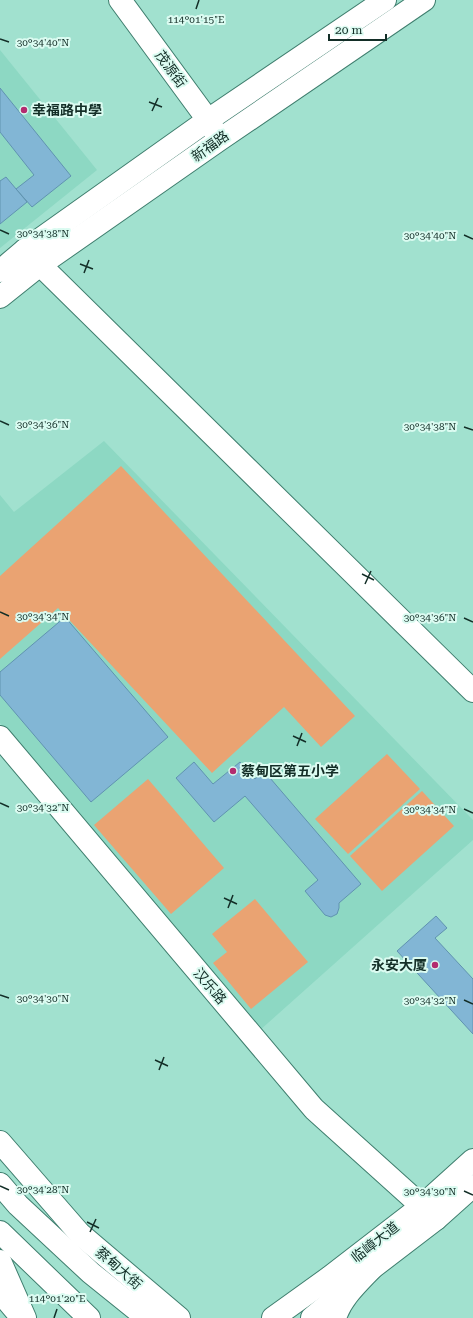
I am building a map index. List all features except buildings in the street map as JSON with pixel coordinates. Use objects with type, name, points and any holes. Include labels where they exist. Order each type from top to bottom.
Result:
[{"type":"street","name":"茂源街","points":[[120,0],[208,120],[219,140]]},
{"type":"street","name":"新福路","points":[[0,297],[33,257],[208,120],[385,0]]},
{"type":"street","name":"新福路","points":[[0,271],[33,257],[219,140],[424,0]]},
{"type":"street","points":[[33,257],[473,691]]},
{"type":"street","name":"汉乐路","points":[[0,738],[314,1109],[429,1212]]},
{"type":"street","name":"蔡甸大街","points":[[0,1142],[80,1234],[179,1318]]},
{"type":"street","name":"临嶂大道","points":[[312,1318],[372,1268],[429,1212],[473,1160]]},
{"type":"street","name":"蔡甸大街","points":[[0,1184],[18,1206],[91,1272],[147,1318]]},
{"type":"street","name":"临嶂大道","points":[[273,1318],[330,1277],[429,1212],[473,1186]]},
{"type":"street","points":[[0,1232],[89,1318]]},
{"type":"street","points":[[0,1262],[23,1318]]},
{"type":"street","points":[[335,1318],[347,1294],[372,1268]]},
{"type":"street","points":[[0,1292],[23,1318]]},
{"type":"street","points":[[125,1300],[173,1318]]},
{"type":"shaded area","name":"幸福路中學","points":[[0,50],[97,170],[0,248]]},
{"type":"shaded area","name":"蔡甸区第五小学","points":[[104,441],[473,820],[473,840],[259,1031],[0,723],[0,495],[14,512]]},
{"type":"shaded area","points":[[121,466],[355,716],[321,747],[284,707],[212,773],[58,608],[0,659],[0,576]]},
{"type":"shaded area","points":[[387,754],[420,789],[348,854],[315,819]]},
{"type":"shaded area","points":[[148,779],[224,868],[171,914],[94,825]]},
{"type":"shaded area","points":[[422,791],[454,826],[382,891],[350,856]]},
{"type":"shaded area","points":[[255,899],[308,962],[251,1009],[213,963],[227,952],[212,934]]},
{"type":"place","name":"幸福路中學","points":[[24,110]]},
{"type":"place","name":"蔡甸区第五小学","points":[[233,771]]},
{"type":"place","name":"永安大厦","points":[[435,965]]}]
